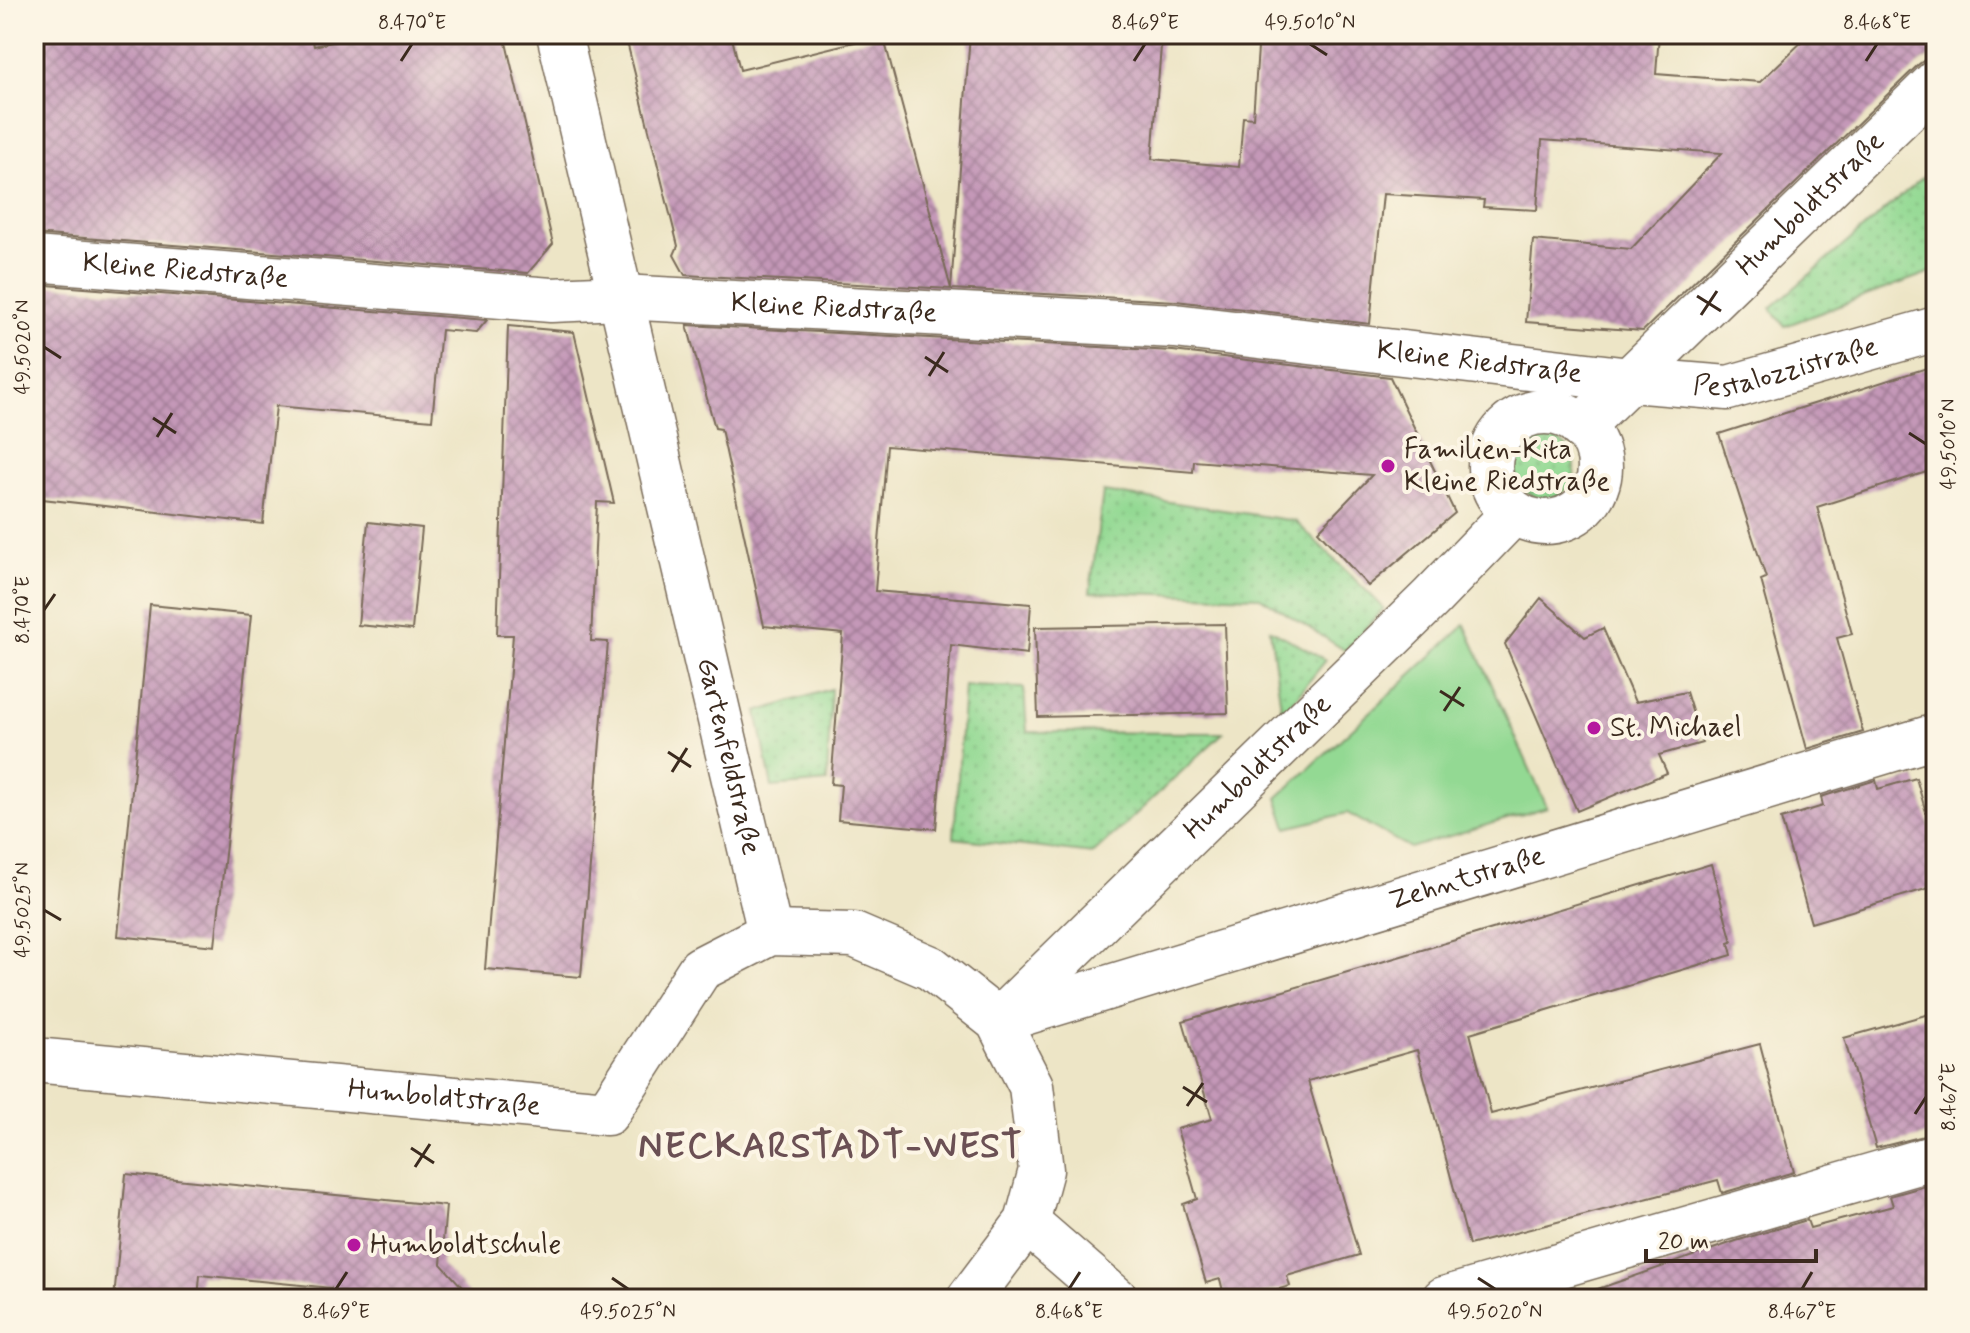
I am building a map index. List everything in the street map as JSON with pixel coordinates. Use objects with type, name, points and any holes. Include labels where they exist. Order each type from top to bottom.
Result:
[{"type":"street","name":"Gartenfeldstraße","points":[[559,34],[770,933]]},
{"type":"street","name":"Humboldtstraße","points":[[1581,427],[1936,82]]},
{"type":"street","name":"Kleine Riedstraße","points":[[34,259],[551,300],[621,297],[1175,326],[1630,380]]},
{"type":"street","name":"Pestalozzistraße","points":[[1630,380],[1728,388],[1936,329]]},
{"type":"street","points":[[1540,412],[1559,414],[1576,421],[1589,434],[1597,450],[1600,468],[1597,485],[1588,500],[1576,513],[1559,520],[1542,522],[1514,512],[1497,494],[1490,477],[1490,459],[1496,442],[1507,426],[1523,416],[1540,412]]},
{"type":"street","name":"Humboldtstraße","points":[[998,1021],[1431,598],[1514,512]]},
{"type":"street","name":"Zehntstraße","points":[[998,1021],[1936,736]]},
{"type":"street","name":"Humboldtstraße","points":[[34,1060],[607,1113],[700,969],[770,933]]},
{"type":"street","points":[[770,933],[854,935],[931,968],[998,1021],[1031,1086],[1041,1170],[1027,1222],[969,1299]]},
{"type":"street","points":[[1444,1299],[1936,1157]]},
{"type":"street","points":[[1027,1222],[1116,1299]]},
{"type":"green space","points":[[1936,166],[1936,270],[1785,326],[1771,308]]},
{"type":"green space","points":[[1545,438],[1556,440],[1566,447],[1573,457],[1573,479],[1566,489],[1556,496],[1545,498],[1534,496],[1524,489],[1517,479],[1515,468],[1517,457],[1524,447],[1534,440]]},
{"type":"green space","points":[[1103,492],[1295,521],[1384,608],[1346,651],[1260,597],[1090,592]]},
{"type":"green space","points":[[1465,625],[1547,807],[1410,848],[1347,813],[1287,828],[1277,798]]},
{"type":"green space","points":[[1270,629],[1326,660],[1282,715],[1282,714]]},
{"type":"green space","points":[[964,686],[1024,688],[1027,732],[1223,733],[1093,854],[954,838]]},
{"type":"green space","points":[[831,689],[827,782],[772,787],[757,712]]},
{"type":"building","points":[[34,34],[311,34],[314,46],[367,34],[504,34],[553,244],[528,273],[34,234]]},
{"type":"building","points":[[625,34],[731,34],[740,70],[883,35],[951,289],[685,275],[674,255],[678,246]]},
{"type":"building","points":[[970,34],[1162,34],[1152,159],[1239,167],[1243,117],[1253,118],[1259,34],[1659,34],[1656,74],[1760,82],[1810,34],[1936,34],[1936,52],[1919,64],[1643,331],[1526,322],[1533,240],[1631,249],[1722,153],[1542,140],[1537,210],[1483,207],[1484,200],[1383,194],[1370,324],[1176,301],[951,289]]},
{"type":"building","points":[[34,284],[487,320],[476,333],[441,330],[432,420],[276,406],[263,524],[34,498]]},
{"type":"building","points":[[687,325],[1173,351],[1390,377],[1455,513],[1368,586],[1318,531],[1372,475],[1194,461],[1193,472],[887,446],[875,591],[1031,604],[1027,654],[951,645],[936,829],[838,820],[841,785],[831,784],[843,634],[764,626],[721,429],[715,428]]},
{"type":"building","points":[[508,326],[574,332],[614,503],[597,502],[591,641],[608,642],[581,977],[485,969],[513,635],[497,635]]},
{"type":"building","points":[[1936,365],[1936,469],[1817,507],[1852,634],[1837,638],[1863,732],[1807,749],[1761,580],[1766,578],[1719,434]]},
{"type":"building","points":[[368,522],[422,528],[412,630],[358,625]]},
{"type":"building","name":"St. Michael","points":[[1541,598],[1585,637],[1603,628],[1635,702],[1686,692],[1702,743],[1659,755],[1667,773],[1577,811],[1505,644]]},
{"type":"building","points":[[150,605],[251,615],[215,946],[118,936]]},
{"type":"building","points":[[1225,624],[1228,713],[1038,717],[1035,627]]},
{"type":"building","points":[[1916,778],[1936,847],[1936,886],[1811,923],[1781,819],[1823,806],[1821,797],[1876,780],[1878,789]]},
{"type":"building","points":[[1711,864],[1732,942],[1729,943],[1732,955],[1470,1033],[1491,1114],[1760,1044],[1794,1172],[1722,1193],[1718,1180],[1469,1245],[1417,1050],[1308,1081],[1359,1255],[1287,1276],[1290,1286],[1243,1299],[1225,1299],[1220,1279],[1206,1283],[1183,1204],[1197,1199],[1177,1129],[1212,1119],[1183,1021]]},
{"type":"building","points":[[1936,1012],[1936,1133],[1876,1148],[1844,1038]]},
{"type":"building","points":[[126,1174],[446,1206],[441,1264],[473,1299],[330,1299],[331,1288],[200,1275],[198,1299],[114,1299]]},
{"type":"building","points":[[1936,1183],[1936,1299],[1920,1299],[1918,1293],[1896,1299],[1593,1299],[1592,1291],[1736,1241],[1807,1220],[1810,1228],[1893,1206],[1890,1196]]},
{"type":"place","name":"Familien-Kita Kleine Riedstraße","points":[[1388,466]]},
{"type":"place","name":"St. Michael","points":[[1594,728]]},
{"type":"place","name":"Humboldtschule","points":[[354,1245]]},
{"type":"district","name":"NECKARSTADT-WEST","points":[[831,1147]]}]
